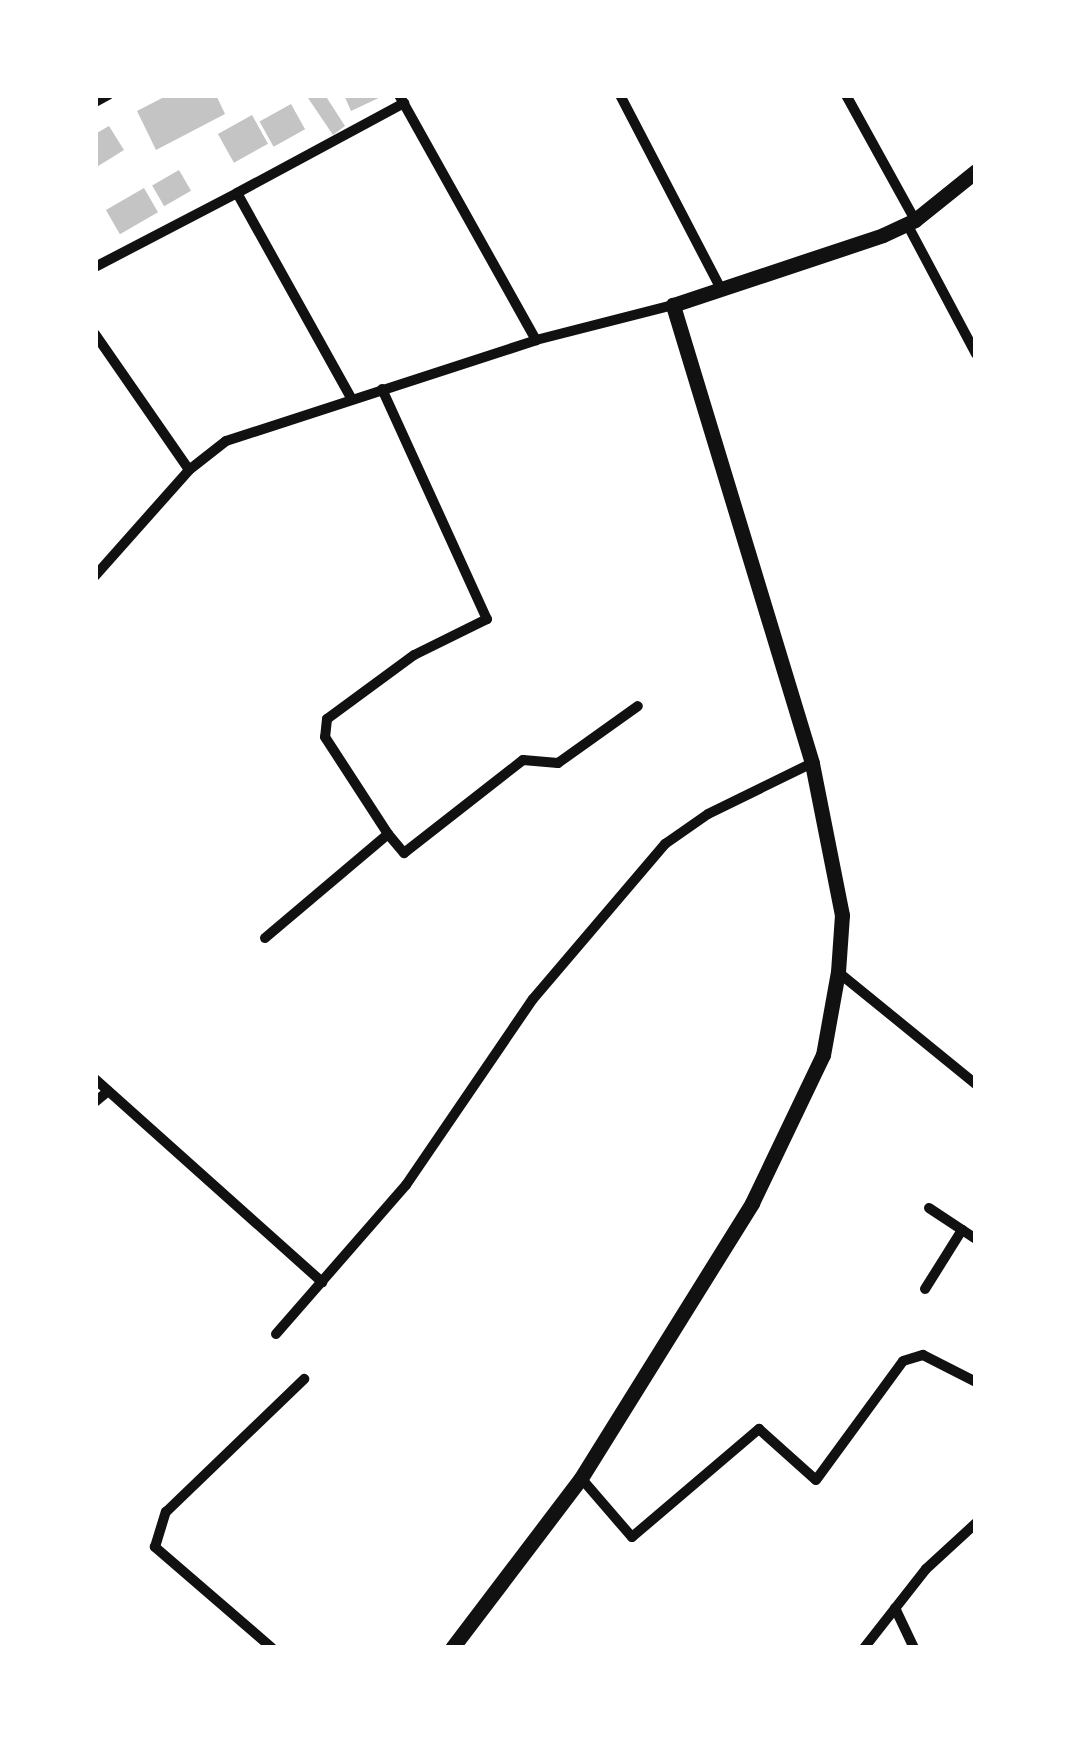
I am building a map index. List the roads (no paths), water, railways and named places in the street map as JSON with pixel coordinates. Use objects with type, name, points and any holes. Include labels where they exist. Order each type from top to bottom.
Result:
[{"type":"street","points":[[95,102],[108,95]]},
{"type":"street","points":[[620,95],[722,292]]},
{"type":"street","points":[[846,95],[976,354]]},
{"type":"street","points":[[95,267],[237,193],[401,99],[536,340]]},
{"type":"street","points":[[95,576],[189,470],[238,436],[350,396],[536,340],[722,292],[911,222],[976,171]]},
{"type":"street","points":[[237,193],[350,396]]},
{"type":"street","points":[[452,1648],[580,1478],[793,1126],[823,1055],[838,972],[842,915],[812,763],[673,306]]},
{"type":"street","points":[[95,334],[189,470]]},
{"type":"street","points":[[382,389],[487,619],[414,655],[327,719],[325,737],[404,854],[524,760],[558,763],[638,706]]},
{"type":"street","points":[[276,1334],[406,1185],[533,999],[666,844],[708,814],[812,763]]},
{"type":"street","points":[[265,938],[388,834]]},
{"type":"street","points":[[838,972],[976,1084]]},
{"type":"street","points":[[95,1079],[322,1282]]},
{"type":"street","points":[[95,1102],[108,1091]]},
{"type":"street","points":[[929,1208],[976,1238]]},
{"type":"street","points":[[925,1289],[962,1230]]},
{"type":"street","points":[[580,1478],[632,1537],[759,1429],[816,1480],[903,1361],[922,1355],[976,1382]]},
{"type":"street","points":[[272,1648],[154,1546],[166,1512],[304,1380]]},
{"type":"street","points":[[864,1648],[894,1608],[976,1522]]},
{"type":"street","points":[[894,1608],[914,1648]]}]
